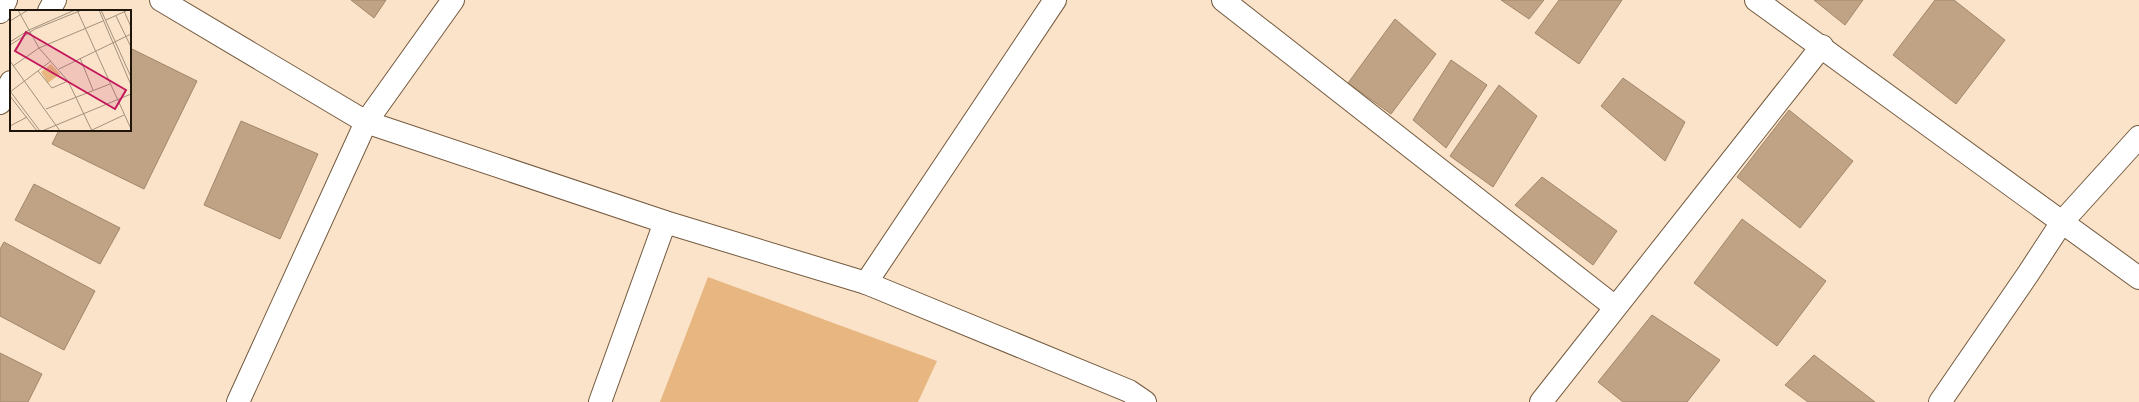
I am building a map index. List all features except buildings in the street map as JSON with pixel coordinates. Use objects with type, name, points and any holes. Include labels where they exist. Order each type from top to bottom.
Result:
[{"type":"street","points":[[0,12],[6,0]]},
{"type":"street","points":[[50,10],[55,0]]},
{"type":"street","points":[[161,0],[366,122],[665,222],[866,283],[1132,398]]},
{"type":"street","points":[[238,402],[366,122],[453,0]]},
{"type":"street","points":[[866,283],[1055,0]]},
{"type":"street","points":[[1223,0],[1615,306]]},
{"type":"street","points":[[1756,0],[1822,46],[2139,278]]},
{"type":"street","points":[[1541,402],[1615,306],[1822,46]]},
{"type":"street","points":[[0,103],[10,84]]},
{"type":"street","points":[[1940,402],[2062,222],[2139,137]]},
{"type":"street","points":[[600,402],[665,222]]},
{"type":"shaded area","points":[[708,277],[937,361],[918,402],[660,402]]}]
